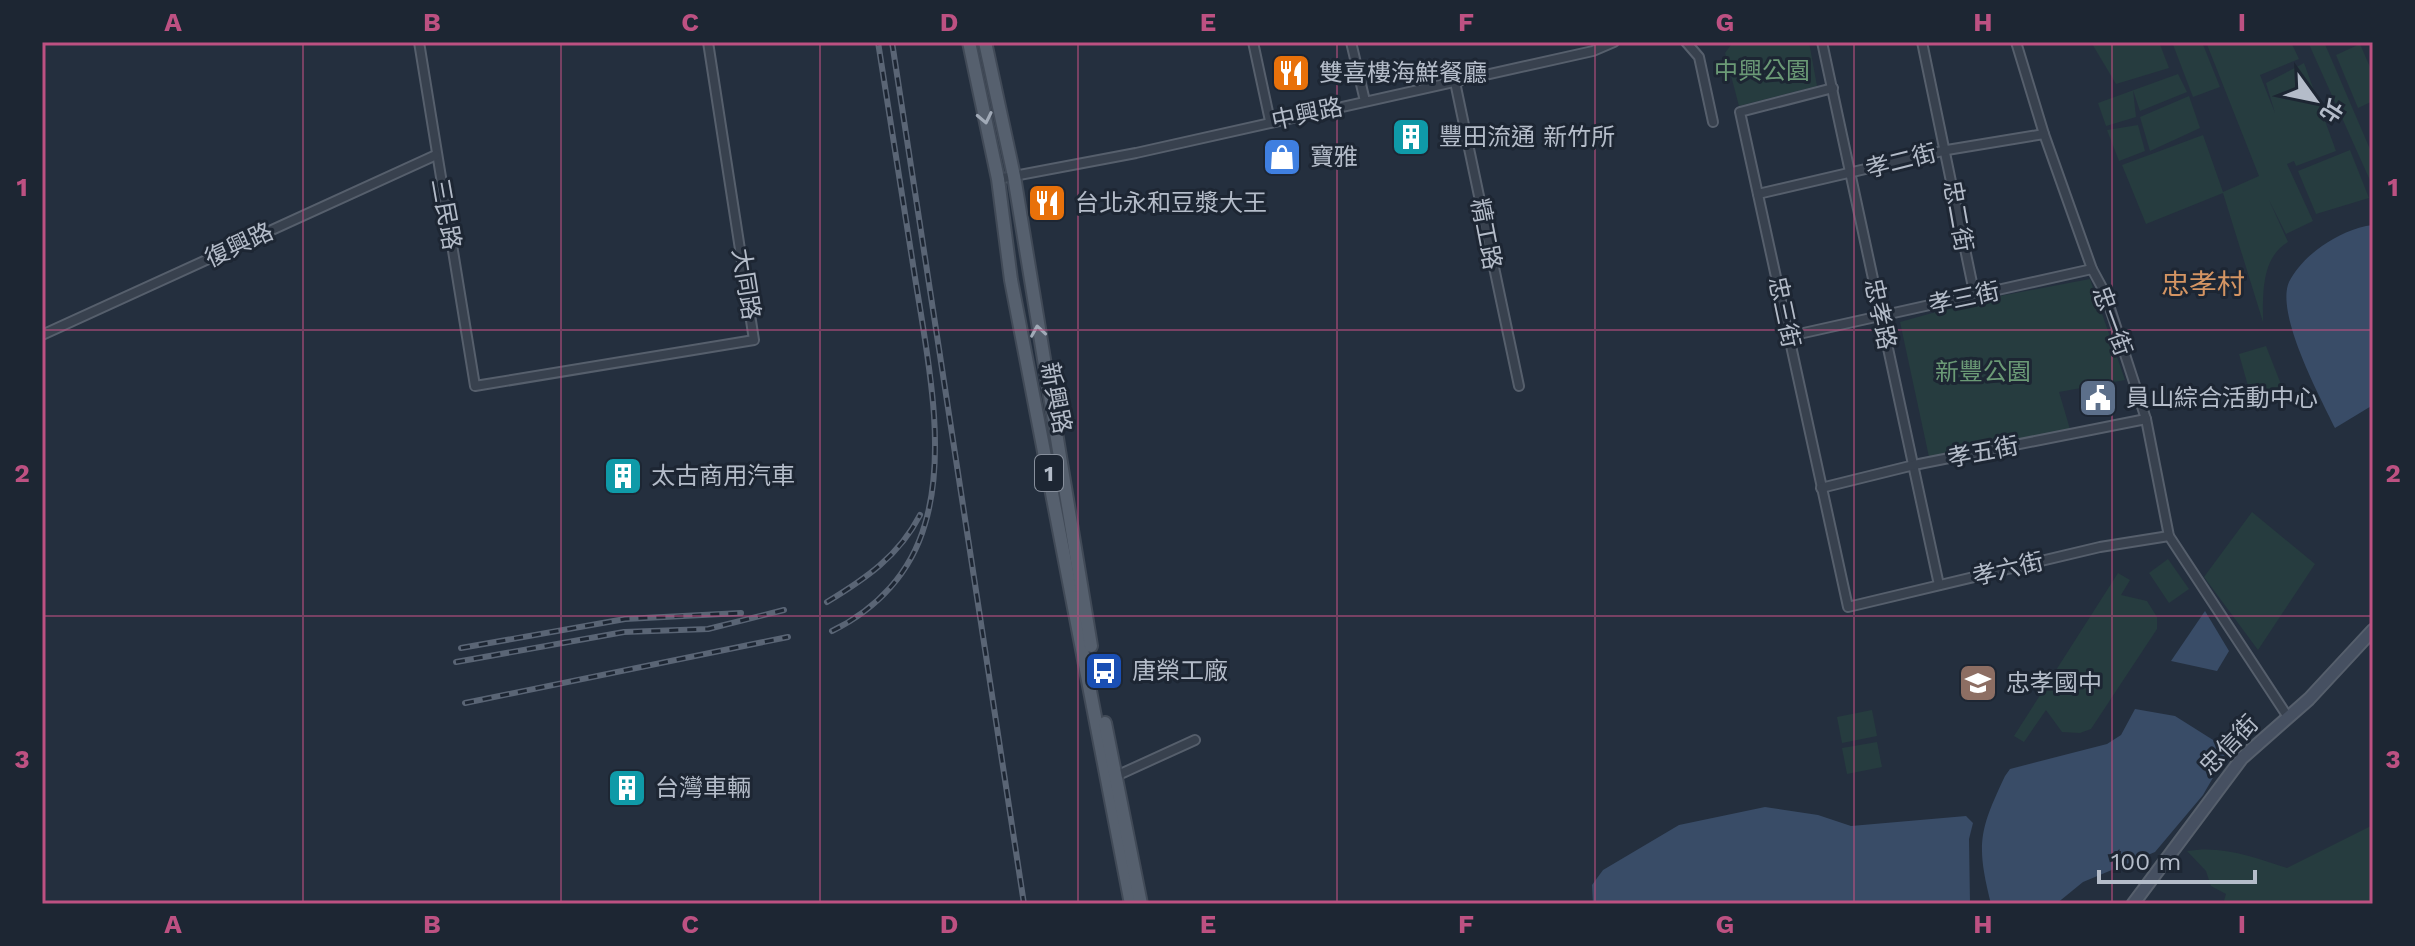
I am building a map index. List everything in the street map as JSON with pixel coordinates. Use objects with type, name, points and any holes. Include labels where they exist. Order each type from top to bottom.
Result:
[{"type":"main road","name":"新興路","points":[[969,42],[998,179],[1011,280],[1131,904]]},
{"type":"main road","name":"新興路","points":[[985,42],[1014,176],[1052,420],[1141,904]]},
{"type":"street","name":"三民路","points":[[419,42],[475,386]]},
{"type":"street","name":"大同路","points":[[475,386],[754,340],[708,42]]},
{"type":"street","points":[[1253,42],[1270,121]]},
{"type":"street","points":[[1351,42],[1365,101]]},
{"type":"street","name":"中興路","points":[[998,179],[1136,153],[1593,51],[1614,42]]},
{"type":"street","points":[[1686,42],[1699,57],[1713,122]]},
{"type":"street","name":"忠孝路","points":[[1822,42],[1939,585]]},
{"type":"street","name":"忠二街","points":[[1922,42],[1947,150],[1957,223],[1975,297]]},
{"type":"street","name":"忠一街","points":[[2016,42],[2044,134],[2092,269],[2105,293],[2146,419],[2169,536],[2288,717]]},
{"type":"street","name":"精工路","points":[[1455,82],[1519,386]]},
{"type":"street","name":"忠三街","points":[[1833,88],[1740,112],[1848,607]]},
{"type":"street","name":"孝二街","points":[[1758,194],[1947,150],[2044,134]]},
{"type":"street","name":"復興路","points":[[42,335],[436,155]]},
{"type":"street","name":"孝三街","points":[[1790,336],[2092,269]]},
{"type":"street","name":"孝五街","points":[[1821,488],[1914,465],[2146,419]]},
{"type":"street","name":"孝六街","points":[[1848,607],[2100,547],[2169,536]]},
{"type":"street","name":"忠信街","points":[[2133,904],[2242,758],[2352,656],[2373,630]]},
{"type":"street","points":[[1116,776],[1195,740]]},
{"type":"green space","name":"中興公園","points":[[1733,42],[1809,42],[1817,86],[1739,106],[1725,53]]},
{"type":"green space","points":[[2091,42],[2159,42],[2169,68],[2116,84]]},
{"type":"green space","points":[[2172,42],[2202,42],[2220,87],[2193,97]]},
{"type":"green space","points":[[2206,42],[2291,42],[2299,59],[2260,75],[2275,113],[2266,83],[2304,63],[2336,151],[2296,166],[2294,161],[2287,164],[2313,221],[2286,234],[2269,200],[2288,242],[2279,249],[2268,267],[2263,322],[2223,193],[2146,224],[2122,165],[2203,135],[2223,192],[2259,176]]},
{"type":"green space","points":[[2308,42],[2324,42],[2373,156],[2373,187]]},
{"type":"green space","points":[[2360,44],[2373,74],[2373,101],[2358,108],[2336,55]]},
{"type":"green space","points":[[2178,74],[2187,92],[2140,111],[2133,90]]},
{"type":"green space","points":[[2133,90],[2136,117],[2106,126],[2098,103]]},
{"type":"green space","points":[[2189,96],[2200,128],[2150,151],[2140,117]]},
{"type":"green space","points":[[2138,125],[2145,151],[2119,161],[2107,130]]},
{"type":"green space","points":[[2350,150],[2369,198],[2316,214],[2298,171]]},
{"type":"green space","name":"新豐公園","points":[[2090,279],[2125,380],[2059,392],[2070,429],[1929,457],[1900,322],[1979,300]]},
{"type":"green space","points":[[2266,346],[2284,392],[2252,400],[2239,354]]},
{"type":"green space","points":[[2252,512],[2315,564],[2258,650],[2204,577]]},
{"type":"green space","points":[[2168,559],[2189,589],[2169,603],[2149,573]]},
{"type":"green space","points":[[2118,573],[2130,580],[2121,595],[2147,601],[2157,617],[2157,629],[2091,729],[2080,733],[2062,732],[2046,710],[2024,742],[2014,736]]},
{"type":"green space","points":[[1872,710],[1877,736],[1842,743],[1837,717]]},
{"type":"green space","points":[[1877,742],[1882,767],[1847,774],[1842,748]]},
{"type":"green space","points":[[2373,825],[2373,904],[2223,904],[2226,894],[2211,886],[2206,871],[2187,851],[2225,851],[2287,868]]},
{"type":"water","points":[[2373,225],[2373,405],[2335,428],[2294,335],[2286,296],[2295,272],[2312,253],[2346,232]]},
{"type":"water","points":[[2205,611],[2229,651],[2217,671],[2171,661]]},
{"type":"water","points":[[2135,709],[2175,716],[2229,750],[2203,795],[2155,852],[2083,882],[2056,904],[1991,904],[1983,866],[1983,838],[1990,811],[2010,769],[2107,744],[2121,735]]},
{"type":"water","points":[[1765,807],[1818,815],[1851,826],[1966,816],[1973,823],[1969,839],[1970,904],[1593,904],[1592,885],[1603,870],[1679,825]]},
{"type":"railway","points":[[832,631],[878,600],[911,558],[925,524],[935,463],[929,365],[878,42]]},
{"type":"railway","points":[[892,42],[1024,904]]},
{"type":"railway","points":[[827,602],[880,565],[902,543],[920,515]]},
{"type":"railway","points":[[456,662],[624,632],[708,629],[784,610]]},
{"type":"railway","points":[[461,648],[625,619],[741,613]]},
{"type":"railway","points":[[465,703],[788,637]]},
{"type":"place","name":"雙喜樓海鮮餐廳","points":[[1291,73]]},
{"type":"place","name":"豐田流通 新竹所","points":[[1411,137]]},
{"type":"place","name":"寶雅","points":[[1282,157]]},
{"type":"place","name":"台北永和豆漿大王","points":[[1047,203]]},
{"type":"place","name":"員山綜合活動中心","points":[[2098,398]]},
{"type":"place","name":"太古商用汽車","points":[[623,476]]},
{"type":"place","name":"唐榮工廠","points":[[1104,671]]},
{"type":"place","name":"忠孝國中","points":[[1978,683]]},
{"type":"place","name":"台灣車輛","points":[[627,788]]},
{"type":"district","name":"忠孝村","points":[[2203,284]]}]
